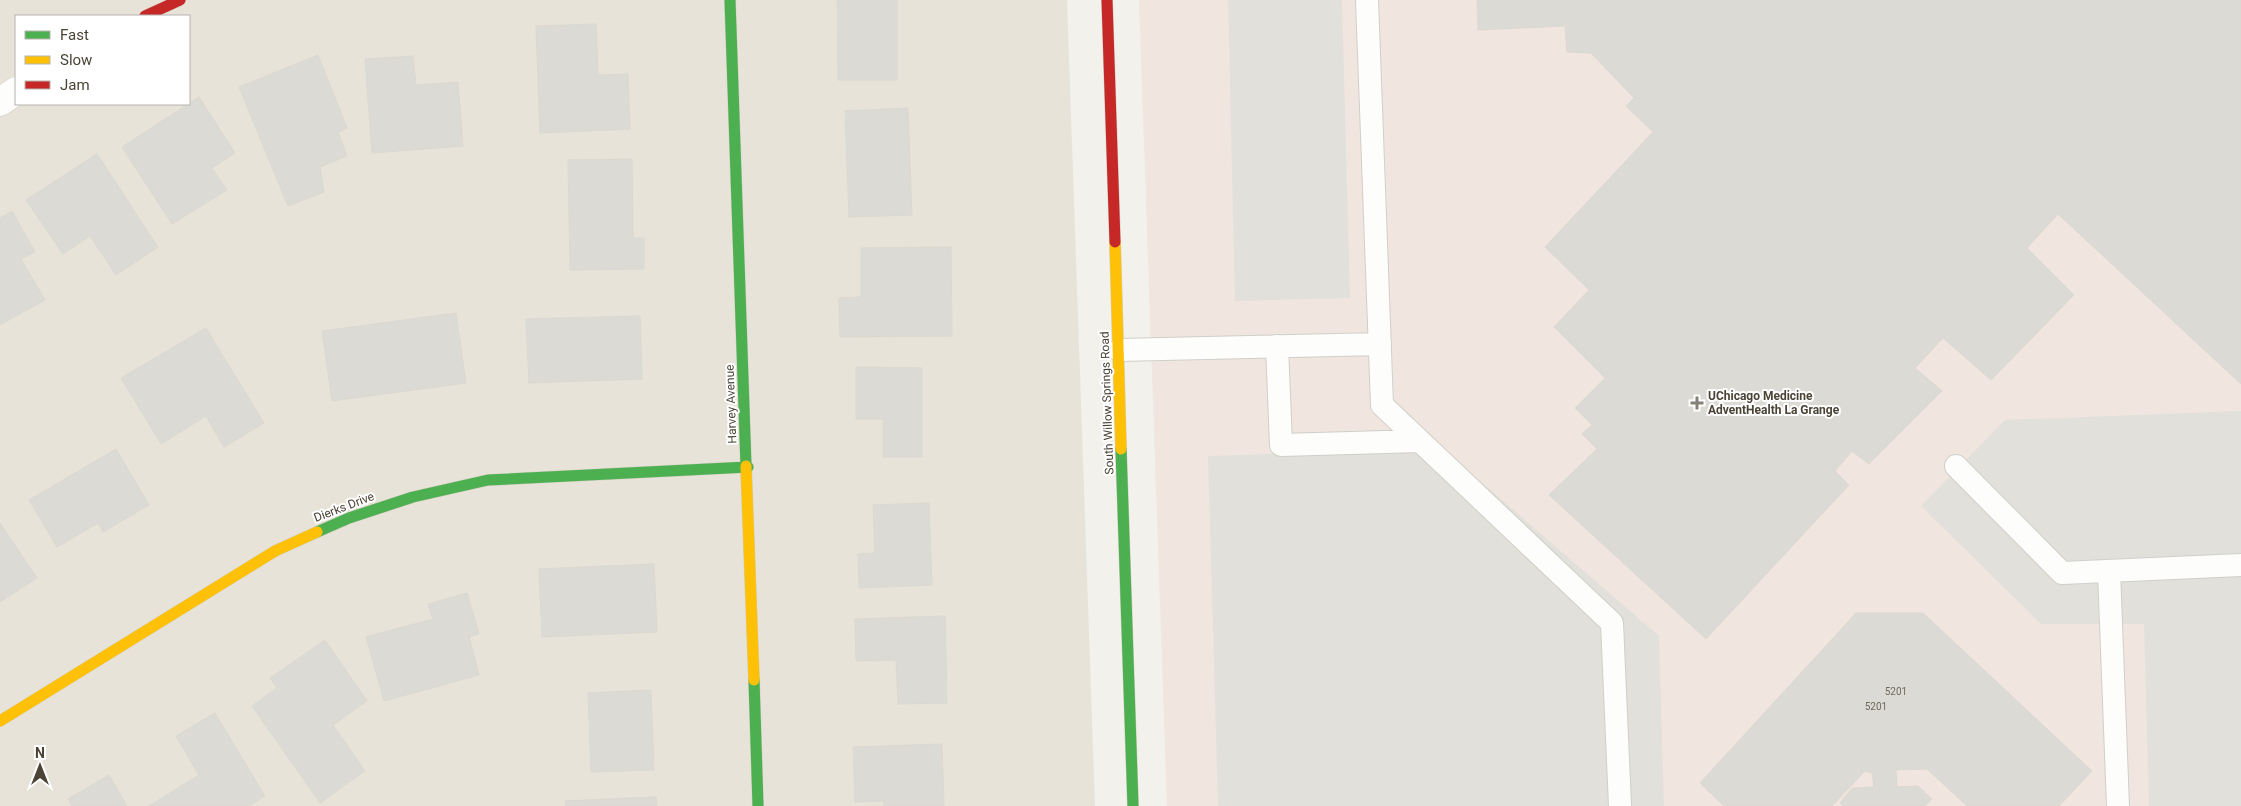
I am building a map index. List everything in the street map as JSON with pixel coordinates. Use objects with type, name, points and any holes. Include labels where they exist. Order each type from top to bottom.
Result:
[{"type":"street","points":[[147,15],[180,0]]},
{"type":"street","name":"Harvey Avenue","points":[[730,0],[748,467],[758,806]]},
{"type":"street","name":"South Willow Springs Road","points":[[1107,0],[1134,806]]},
{"type":"street","points":[[0,102],[15,92]]},
{"type":"street","name":"Dierks Drive","points":[[0,722],[275,551],[349,518],[412,497],[488,480],[748,467]]},
{"type":"lane","points":[[1367,0],[1382,404],[1612,623],[1620,806]]},
{"type":"lane","points":[[1119,350],[1380,344]]},
{"type":"lane","points":[[1277,346],[1281,445],[1420,441]]},
{"type":"lane","points":[[1956,466],[2062,573],[2241,565]]},
{"type":"lane","points":[[2109,571],[2118,806]]},
{"type":"shaded area","points":[[0,0],[1067,0],[1095,806],[0,806]]},
{"type":"shaded area","name":"UChicago Medicine AdventHealth La Grange","points":[[1139,0],[2241,0],[2241,806],[1167,806]]},
{"type":"shaded area","points":[[1228,0],[1342,0],[1350,298],[1235,301]]},
{"type":"shaded area","points":[[2241,411],[2241,806],[2149,806],[2144,624],[2041,624],[1921,506],[2005,420]]},
{"type":"shaded area","points":[[1443,449],[1659,636],[1664,806],[1218,806],[1208,456]]},
{"type":"building","points":[[837,0],[897,0],[897,80],[838,80]]},
{"type":"building","points":[[1477,0],[2241,0],[2241,384],[2058,214],[2027,248],[2074,295],[1991,380],[1943,338],[1915,368],[1942,391],[1869,464],[1852,451],[1835,471],[1849,485],[1706,639],[1549,495],[1597,449],[1582,434],[1592,425],[1575,408],[1605,378],[1554,327],[1589,290],[1545,247],[1653,132],[1626,106],[1634,98],[1591,53],[1567,52],[1565,26],[1478,30]]},
{"type":"building","points":[[596,24],[598,75],[628,74],[630,129],[540,133],[536,26]]},
{"type":"building","points":[[318,55],[347,128],[338,132],[347,156],[320,167],[324,192],[288,206],[239,87]]},
{"type":"building","points":[[413,56],[416,85],[458,82],[463,146],[372,153],[365,59]]},
{"type":"building","points":[[199,97],[235,153],[212,168],[227,190],[172,224],[122,147],[187,105],[190,105],[190,103]]},
{"type":"building","points":[[908,108],[912,215],[849,217],[845,111]]},
{"type":"building","points":[[97,154],[158,247],[116,275],[90,236],[63,254],[26,200]]},
{"type":"building","points":[[632,159],[633,238],[644,238],[644,269],[570,270],[568,160]]},
{"type":"building","points":[[12,211],[35,252],[21,259],[45,300],[0,325],[0,218]]},
{"type":"building","points":[[951,247],[952,336],[840,337],[839,298],[861,297],[861,248]]},
{"type":"building","points":[[456,313],[466,383],[332,401],[322,331]]},
{"type":"building","points":[[640,316],[642,379],[529,383],[526,319]]},
{"type":"building","points":[[206,328],[264,423],[224,447],[206,416],[161,444],[121,378]]},
{"type":"building","points":[[856,367],[922,368],[922,457],[883,457],[883,419],[856,419]]},
{"type":"building","points":[[116,449],[149,505],[103,532],[98,523],[57,547],[29,500]]},
{"type":"building","points":[[929,503],[932,585],[859,588],[858,554],[875,553],[873,505]]},
{"type":"building","points":[[0,523],[37,578],[0,602]]},
{"type":"building","points":[[654,564],[657,632],[542,637],[539,569]]},
{"type":"building","points":[[467,593],[479,634],[469,637],[479,675],[384,701],[366,637],[433,619],[428,604]]},
{"type":"building","points":[[1856,613],[1923,613],[2092,771],[2059,806],[1967,806],[1927,769],[1896,770],[1897,787],[1918,786],[1932,799],[1925,806],[1843,806],[1840,803],[1852,788],[1874,787],[1872,773],[1865,771],[1832,806],[1724,806],[1700,783]]},
{"type":"building","points":[[945,616],[947,703],[898,704],[896,660],[856,661],[855,619]]},
{"type":"building","points":[[325,640],[367,701],[333,725],[365,771],[320,803],[252,706],[277,688],[270,678]]},
{"type":"building","points":[[651,690],[654,770],[591,772],[588,693]]},
{"type":"building","points":[[215,713],[265,796],[249,806],[149,806],[199,775],[176,736]]},
{"type":"building","points":[[942,744],[944,806],[884,806],[884,801],[855,802],[853,747]]},
{"type":"building","points":[[109,775],[127,806],[72,806],[68,799]]},
{"type":"building","points":[[656,797],[657,806],[566,806],[565,801]]},
{"type":"traffic: fast","points":[[730,0],[746,466]]},
{"type":"traffic: fast","points":[[1121,449],[1133,806]]},
{"type":"traffic: fast","points":[[317,532],[349,518],[413,497],[488,480],[748,467]]},
{"type":"traffic: fast","points":[[754,680],[758,806]]},
{"type":"traffic: slow","points":[[1115,242],[1121,449]]},
{"type":"traffic: slow","points":[[746,466],[754,680]]},
{"type":"traffic: slow","points":[[0,721],[275,551],[317,532]]},
{"type":"traffic: jam","points":[[147,15],[180,0]]},
{"type":"traffic: jam","points":[[1107,0],[1115,242]]},
{"type":"place","name":"UChicago Medicine AdventHealth La Grange","points":[[1697,403]]}]
